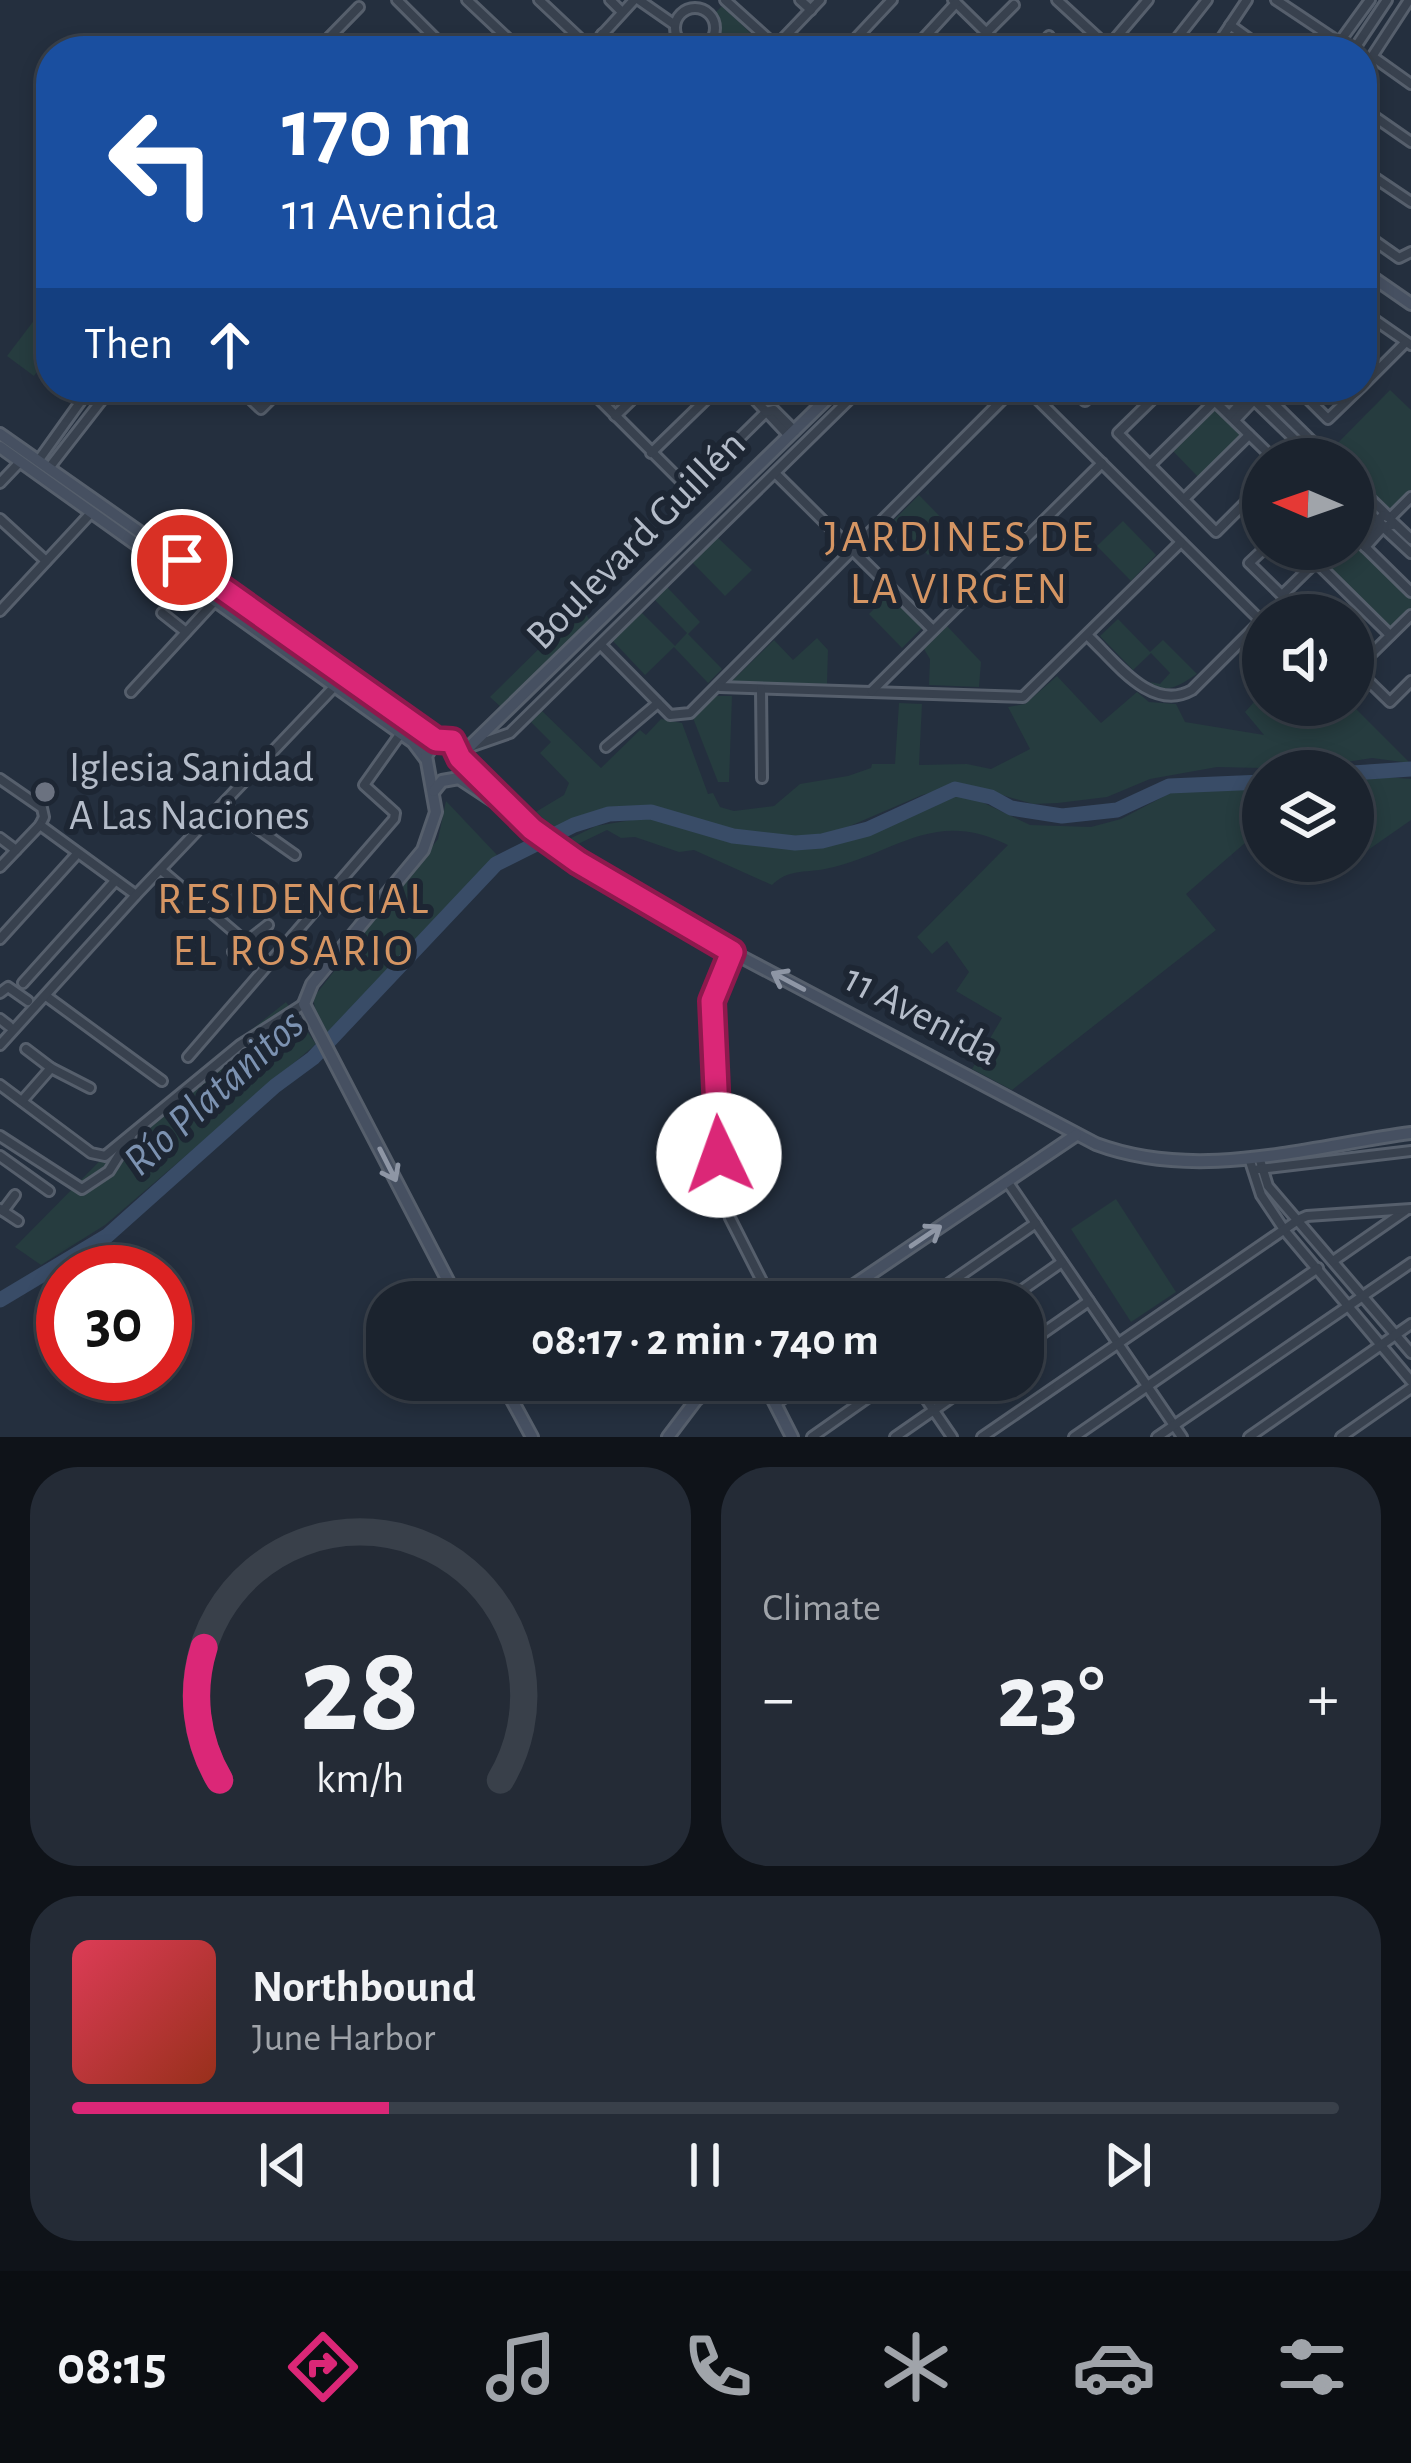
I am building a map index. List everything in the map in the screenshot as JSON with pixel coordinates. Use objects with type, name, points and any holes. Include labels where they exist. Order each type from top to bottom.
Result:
[{"type":"main road","points":[[1377,280],[1411,304]]},
{"type":"main road","name":"Boulevard Guillén","points":[[461,757],[824,402]]},
{"type":"main road","points":[[0,434],[441,739],[457,745],[461,757],[448,772],[438,772],[400,733],[0,448]]},
{"type":"main road","points":[[139,549],[147,536]]},
{"type":"main road","points":[[448,1281],[304,1004],[312,984],[423,850],[432,832],[429,746],[441,739],[483,739]]},
{"type":"main road","name":"11 Avenida","points":[[461,757],[517,817],[562,851],[732,952],[1116,1152],[1151,1160],[1255,1163],[1411,1133]]},
{"type":"main road","points":[[434,791],[442,781],[459,778],[517,817]]},
{"type":"main road","points":[[861,1281],[1076,1135]]},
{"type":"main road","points":[[512,1401],[532,1437]]},
{"type":"main road","points":[[668,1437],[695,1401]]},
{"type":"main road","points":[[774,1401],[792,1437]]},
{"type":"street","points":[[467,0],[505,36]]},
{"type":"street","points":[[539,0],[574,36]]},
{"type":"street","points":[[610,0],[622,12]]},
{"type":"street","points":[[602,34],[636,0],[675,26],[678,36]]},
{"type":"street","points":[[709,14],[723,0],[764,36]]},
{"type":"street","points":[[800,0],[811,10]]},
{"type":"street","points":[[786,36],[820,0]]},
{"type":"street","points":[[858,36],[892,0]]},
{"type":"street","points":[[1057,0],[1096,36]]},
{"type":"street","points":[[1117,36],[1148,0]]},
{"type":"street","points":[[1180,36],[1207,0]]},
{"type":"street","points":[[1223,36],[1247,0]]},
{"type":"street","points":[[1276,0],[1322,36]]},
{"type":"street","points":[[1344,36],[1370,0]]},
{"type":"street","points":[[1363,36],[1387,0]]},
{"type":"street","points":[[1377,51],[1408,0]]},
{"type":"street","points":[[396,1],[432,36]]},
{"type":"street","points":[[925,36],[955,2],[988,35],[1014,5]]},
{"type":"street","points":[[331,36],[359,8]]},
{"type":"street","points":[[675,26],[686,10],[698,8],[709,14],[713,36]]},
{"type":"street","points":[[1402,14],[1411,20]]},
{"type":"street","points":[[1230,25],[1245,36]]},
{"type":"street","points":[[1377,60],[1411,83]]},
{"type":"street","points":[[1377,118],[1411,142]]},
{"type":"street","points":[[1377,179],[1411,202]]},
{"type":"street","points":[[1377,243],[1399,258],[1411,253]]},
{"type":"street","points":[[1377,325],[1408,344],[1377,372]]},
{"type":"street","points":[[44,464],[80,402]]},
{"type":"street","points":[[44,464],[99,402]]},
{"type":"street","points":[[601,402],[683,484],[694,483],[770,411]]},
{"type":"street","points":[[615,416],[629,402]]},
{"type":"street","points":[[651,453],[703,402]]},
{"type":"street","points":[[760,402],[792,434]]},
{"type":"street","points":[[483,739],[510,733],[847,402]]},
{"type":"street","points":[[601,645],[670,715],[686,716],[1000,402]]},
{"type":"street","points":[[1040,402],[1242,602]]},
{"type":"street","points":[[1150,402],[1118,433],[1216,532],[1242,506]]},
{"type":"street","points":[[1150,465],[1214,402]]},
{"type":"street","points":[[1216,402],[1253,438]]},
{"type":"street","points":[[1232,417],[1245,402]]},
{"type":"street","points":[[1266,402],[1297,438]]},
{"type":"street","points":[[1269,402],[1307,438]]},
{"type":"street","points":[[1311,402],[1328,418],[1344,402]]},
{"type":"street","points":[[62,427],[72,434]]},
{"type":"street","points":[[1184,499],[1249,434]]},
{"type":"street","points":[[0,483],[20,462]]},
{"type":"street","points":[[871,692],[1102,463]]},
{"type":"street","points":[[775,473],[933,630]]},
{"type":"street","points":[[1374,530],[1411,497]]},
{"type":"street","points":[[1374,506],[1411,553]]},
{"type":"street","points":[[1374,511],[1411,539]]},
{"type":"street","points":[[0,611],[90,514]]},
{"type":"street","points":[[0,519],[46,561]]},
{"type":"street","points":[[718,687],[1023,697],[1181,542]]},
{"type":"street","points":[[1374,556],[1411,592]]},
{"type":"street","points":[[1257,570],[1280,594]]},
{"type":"street","points":[[1284,594],[1308,570]]},
{"type":"street","points":[[1324,570],[1390,635]]},
{"type":"street","points":[[0,590],[10,600]]},
{"type":"street","points":[[131,692],[213,602]]},
{"type":"street","points":[[162,613],[186,632]]},
{"type":"street","points":[[1374,650],[1411,615]]},
{"type":"street","points":[[1088,636],[1144,688],[1179,696],[1242,640]]},
{"type":"street","points":[[1374,687],[1390,703],[1411,681]]},
{"type":"street","points":[[0,1046],[334,687]]},
{"type":"street","points":[[761,689],[762,778]]},
{"type":"street","points":[[606,747],[658,703]]},
{"type":"street","points":[[188,1057],[394,820],[395,813],[364,785],[400,733]]},
{"type":"street","points":[[0,779],[42,808],[44,817],[0,867]]},
{"type":"street","points":[[224,805],[295,855]]},
{"type":"street","points":[[40,825],[136,895]]},
{"type":"street","points":[[0,838],[16,850]]},
{"type":"street","points":[[0,939],[77,854]]},
{"type":"street","points":[[161,870],[246,942]]},
{"type":"street","points":[[23,983],[115,881]]},
{"type":"street","points":[[233,952],[268,925]]},
{"type":"street","points":[[732,952],[712,1001],[721,1186],[737,1234],[761,1281]]},
{"type":"street","points":[[0,993],[8,987],[28,1001]]},
{"type":"street","points":[[46,996],[163,1081]]},
{"type":"street","points":[[0,1085],[96,1156],[105,1156],[240,1045],[304,1004]]},
{"type":"street","points":[[0,1019],[9,1026]]},
{"type":"street","points":[[26,1049],[90,1088]]},
{"type":"street","points":[[22,1101],[51,1068]]},
{"type":"street","points":[[0,1136],[82,1189],[109,1171],[132,1134]]},
{"type":"street","points":[[1255,1163],[1411,1151]]},
{"type":"street","points":[[0,1156],[49,1191]]},
{"type":"street","points":[[1255,1163],[1268,1186],[1411,1353]]},
{"type":"street","points":[[1255,1163],[1261,1195],[1285,1231],[1411,1385],[1341,1437]]},
{"type":"street","points":[[1007,1181],[1183,1437]]},
{"type":"street","points":[[15,1195],[1,1210],[18,1221]]},
{"type":"street","points":[[982,1437],[1298,1220],[1409,1210]]},
{"type":"street","points":[[1333,1262],[1409,1210]]},
{"type":"street","points":[[952,1281],[1036,1223]]},
{"type":"street","points":[[1035,1281],[1063,1262]]},
{"type":"street","points":[[1157,1437],[1411,1263]]},
{"type":"street","points":[[1074,1437],[1318,1268]]},
{"type":"street","points":[[1044,1332],[1089,1301]]},
{"type":"street","points":[[1249,1437],[1411,1324]]},
{"type":"street","points":[[775,1404],[779,1401]]},
{"type":"street","points":[[812,1437],[863,1401]]},
{"type":"street","points":[[928,1401],[952,1437]]},
{"type":"street","points":[[895,1437],[947,1401]]},
{"type":"green space","points":[[723,5],[750,33],[715,36],[714,14]]},
{"type":"green space","points":[[36,318],[34,376],[7,356]]},
{"type":"green space","points":[[1390,390],[1411,410],[1411,490],[1389,512],[1374,497],[1374,438],[1343,438]]},
{"type":"green space","points":[[1216,406],[1244,435],[1199,478],[1172,450]]},
{"type":"green space","points":[[919,495],[953,530],[928,555],[894,520]]},
{"type":"green space","points":[[1123,521],[1156,555],[1131,581],[1097,546]]},
{"type":"green space","points":[[717,537],[752,570],[725,596],[692,562]]},
{"type":"green space","points":[[1374,561],[1411,597],[1411,609],[1391,630],[1374,613],[1374,594],[1354,594],[1329,570],[1374,570]]},
{"type":"green space","points":[[667,587],[700,622],[688,634],[722,669],[708,683],[674,647],[645,675],[612,640],[641,612],[675,646],[687,633],[655,600]]},
{"type":"green space","points":[[890,593],[923,627],[902,648],[869,614]]},
{"type":"green space","points":[[581,607],[589,619],[502,708],[490,697]]},
{"type":"green space","points":[[1118,619],[1150,652],[1163,640],[1197,674],[1168,688],[1150,682],[1160,684],[1170,673],[1151,653],[1133,670],[1100,636]]},
{"type":"green space","points":[[947,626],[981,662],[979,687],[929,685],[930,659],[924,649]]},
{"type":"green space","points":[[817,638],[828,650],[827,684],[731,682],[774,640],[793,660]]},
{"type":"green space","points":[[1057,676],[1101,723],[1137,692],[1149,702],[1176,704],[1185,722],[1264,735],[1257,726],[1373,726],[1410,763],[1374,758],[1374,750],[1242,750],[1242,768],[1217,767],[1150,779],[1107,797],[1058,803],[1033,804],[964,784],[922,795],[829,835],[795,839],[755,836],[651,807],[601,809],[551,831],[529,816],[564,795],[569,783],[540,753],[551,742],[531,722],[542,711],[601,768],[640,730],[646,735],[661,719],[682,723],[708,794],[713,793],[720,807],[734,811],[774,806],[800,784],[848,776],[872,764],[895,764],[899,703],[922,704],[919,765],[967,764],[991,769],[1030,749],[1008,707],[1025,704]]},
{"type":"green space","points":[[716,696],[732,696],[729,782],[718,782],[693,718]]},
{"type":"green space","points":[[1374,779],[1411,779],[1411,820],[1374,846]]},
{"type":"green space","points":[[1242,789],[1242,846],[1186,894],[1216,930],[1012,1090],[972,1069],[1002,1018],[956,991],[969,972],[947,941],[932,954],[917,937],[1008,845],[981,835],[935,832],[850,862],[790,874],[772,885],[694,850],[679,852],[607,830],[574,846],[563,842],[596,826],[650,817],[769,846],[821,845],[872,831],[933,802],[965,794],[1030,825],[1091,827],[1121,819],[1174,791]]},
{"type":"green space","points":[[446,801],[497,855],[327,1033],[317,1018],[313,998],[438,839]]},
{"type":"green space","points":[[286,1002],[316,1044],[105,1225],[73,1245],[36,1245],[36,1262],[15,1247],[147,1113]]},
{"type":"green space","points":[[1116,1199],[1176,1292],[1131,1322],[1071,1229]]},
{"type":"waterway","name":"Río Platanitos","points":[[1374,772],[1411,769]]},
{"type":"waterway","name":"Río Platanitos","points":[[0,1300],[107,1236],[275,1086],[313,1058],[496,864],[574,825],[609,814],[651,812],[733,836],[795,843],[868,829],[955,789],[991,797],[1011,808],[1062,816],[1117,810],[1169,786],[1242,783]]},
{"type":"place","name":"Iglesia Sanidad A Las Naciones","points":[[45,792]]},
{"type":"district","name":"JARDINES DE LA VIRGEN","points":[[960,563]]},
{"type":"district","name":"RESIDENCIAL EL ROSARIO","points":[[294,925]]},
{"type":"route","points":[[182,560],[436,740],[452,741],[460,758],[500,794],[517,817],[562,851],[732,952],[712,1001],[719,1155]]}]
